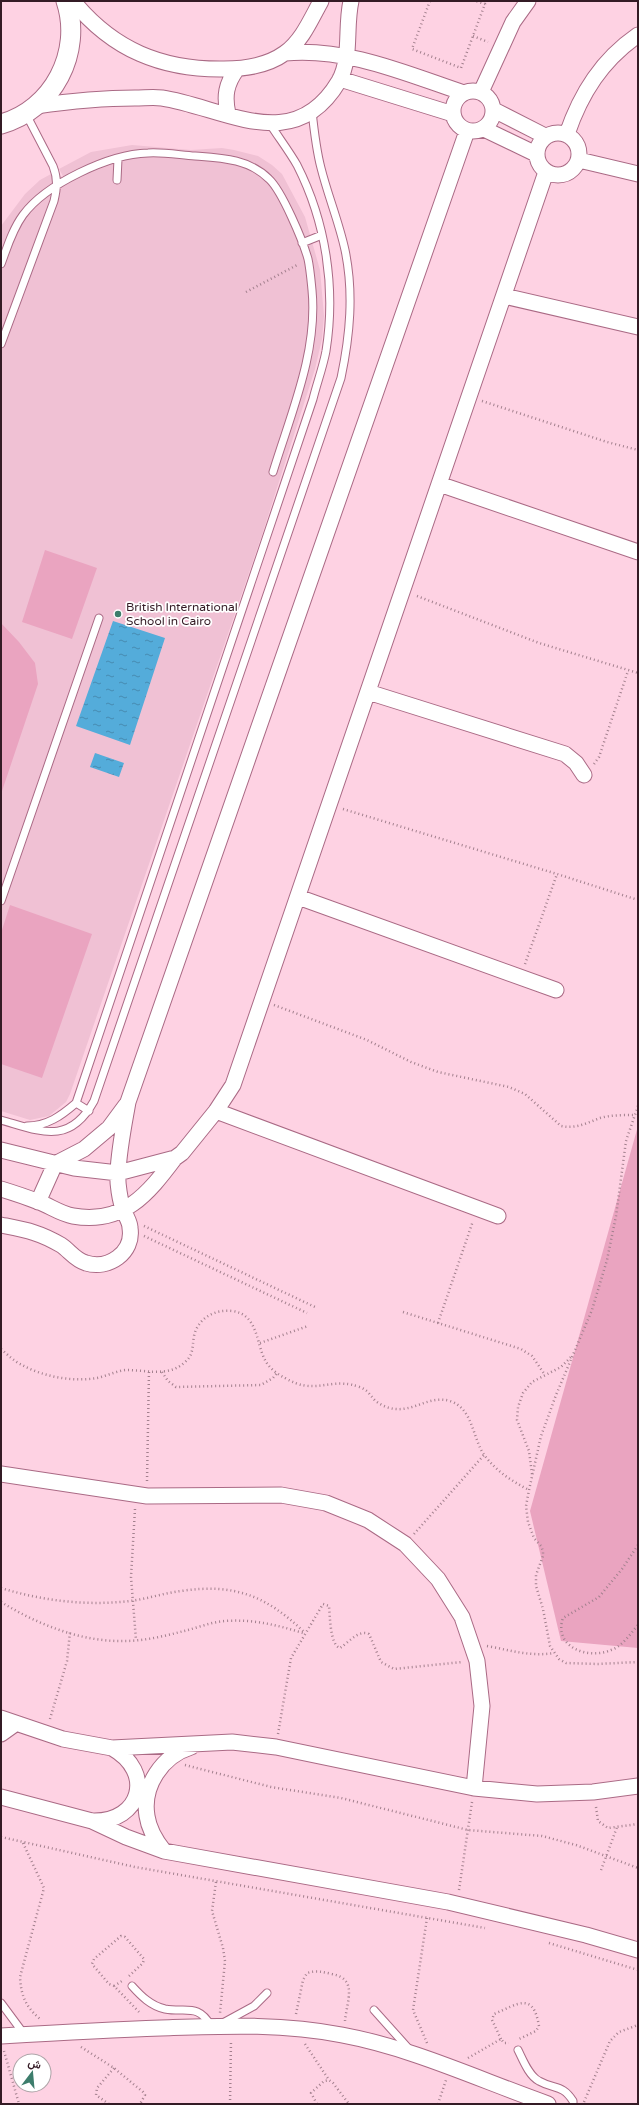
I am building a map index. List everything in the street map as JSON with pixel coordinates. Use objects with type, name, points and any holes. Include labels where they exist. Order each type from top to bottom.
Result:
[{"type":"street","points":[[15,120],[46,97],[59,78],[68,56],[71,33],[69,10],[66,1]]},
{"type":"street","points":[[73,1],[88,19],[120,44],[157,61],[196,70],[237,69],[262,65],[285,53],[301,37],[321,1]]},
{"type":"street","points":[[15,120],[94,98],[162,98],[228,114],[248,122],[270,124],[292,120],[312,111],[328,97],[340,79],[347,56],[347,18],[351,1]]},
{"type":"street","points":[[481,92],[513,22],[528,1]]},
{"type":"street","points":[[567,134],[576,108],[589,84],[606,62],[632,45],[638,35]]},
{"type":"street","points":[[285,53],[316,52],[347,56],[464,93],[476,91],[481,92],[490,100],[494,110],[492,121],[484,129],[479,131],[467,131],[458,125],[453,114],[455,102],[464,93]]},
{"type":"street","points":[[228,114],[225,102],[226,90],[230,79],[237,69]]},
{"type":"street","points":[[393,96],[402,73]]},
{"type":"street","points":[[340,79],[453,114]]},
{"type":"street","points":[[494,110],[546,136]]},
{"type":"street","points":[[484,129],[536,154]]},
{"type":"street","points":[[1,1225],[38,1232],[63,1247],[73,1257],[86,1263],[100,1265],[114,1262],[123,1253],[129,1242],[127,1219],[118,1173],[128,1102],[467,131]]},
{"type":"street","points":[[556,132],[567,134],[576,142],[580,154],[579,160],[576,166],[566,174],[552,175],[546,172],[538,161],[536,154],[541,141],[546,136],[556,132]]},
{"type":"street","points":[[579,160],[638,174]]},
{"type":"street","points":[[127,1219],[140,1200],[153,1188],[175,1158],[182,1153],[216,1111],[232,1085],[330,805],[546,172]]},
{"type":"street","points":[[504,296],[638,327]]},
{"type":"street","points":[[440,484],[638,552]]},
{"type":"street","points":[[368,692],[565,754],[576,763],[582,772]]},
{"type":"street","points":[[298,896],[556,990]]},
{"type":"street","points":[[38,1202],[55,1164],[84,1149],[109,1128],[128,1102]]},
{"type":"street","points":[[216,1111],[498,1216]]},
{"type":"street","points":[[1,1150],[94,1172],[118,1173],[175,1158]]},
{"type":"street","points":[[1,1189],[72,1216],[107,1216],[127,1219]]},
{"type":"street","points":[[1,1474],[141,1495],[281,1495],[326,1503],[368,1520],[405,1544],[438,1579],[462,1618],[477,1660],[482,1706],[474,1788]]},
{"type":"street","points":[[1,1718],[46,1734],[112,1748],[232,1742],[276,1747],[474,1788],[537,1794],[593,1792],[638,1786]]},
{"type":"street","points":[[1,1734],[15,1724]]},
{"type":"street","points":[[92,1821],[107,1821],[120,1816],[142,1795],[166,1760],[182,1750],[199,1744]]},
{"type":"street","points":[[112,1748],[125,1755],[134,1766],[153,1835],[164,1851]]},
{"type":"street","points":[[1,1797],[92,1821],[126,1837],[164,1851],[457,1904],[586,1935],[638,1950]]},
{"type":"street","points":[[2,2042],[24,2035],[155,2028],[220,2026],[294,2028],[342,2035],[418,2056],[548,2104]]},
{"type":"lane","points":[[1,1120],[45,1132],[68,1128],[80,1121],[89,1112],[341,378],[347,346],[350,315],[350,283],[338,220],[321,167],[312,111]]},
{"type":"lane","points":[[1,344],[54,201],[58,185],[57,174],[53,166],[15,120]]},
{"type":"lane","points":[[23,1126],[42,1126],[58,1117],[76,1103],[313,398],[326,352],[330,304],[327,256],[316,209],[296,165],[270,124]]},
{"type":"lane","points":[[1,264],[12,234],[23,215],[37,200],[58,185],[92,168],[118,159],[148,153],[221,158],[246,164],[257,169],[270,180],[285,204],[308,259],[312,290],[314,326],[306,365],[273,472]]},
{"type":"lane","points":[[117,180],[118,159]]},
{"type":"lane","points":[[302,243],[322,235]]},
{"type":"lane","points":[[1,901],[99,618]]},
{"type":"lane","points":[[76,1103],[89,1112]]},
{"type":"lane","points":[[58,1117],[68,1128]]},
{"type":"lane","points":[[132,1986],[146,2000],[164,2009],[196,2010],[220,2026],[254,2006],[267,1994]]},
{"type":"lane","points":[[1,2003],[24,2035]]},
{"type":"lane","points":[[374,2010],[408,2048],[418,2056]]},
{"type":"lane","points":[[518,2050],[527,2067],[538,2081],[566,2091],[573,2101],[573,2104]]},
{"type":"path","points":[[430,1],[412,49],[461,68],[485,4],[476,1]]},
{"type":"path","points":[[246,292],[308,259]]},
{"type":"path","points":[[469,396],[607,442],[638,450]]},
{"type":"path","points":[[403,591],[539,643],[638,673]]},
{"type":"path","points":[[582,772],[591,766],[599,757],[628,671]]},
{"type":"path","points":[[330,805],[638,900]]},
{"type":"path","points":[[520,978],[557,874]]},
{"type":"path","points":[[262,1001],[368,1040],[411,1062],[438,1072],[509,1088],[525,1094],[561,1126],[568,1128],[584,1126],[601,1118],[635,1116]]},
{"type":"path","points":[[638,1106],[626,1142],[616,1216],[607,1260],[592,1310],[556,1395],[541,1436],[526,1506],[528,1522],[534,1538],[541,1546],[543,1551],[543,1556],[536,1575],[536,1586],[554,1653],[566,1662],[598,1664],[638,1662]]},
{"type":"path","points":[[438,1323],[478,1208]]},
{"type":"path","points":[[127,1219],[315,1307]]},
{"type":"path","points":[[127,1219],[307,1313]]},
{"type":"path","points":[[1,1350],[22,1365],[46,1374],[71,1379],[97,1378],[124,1370],[162,1372],[176,1368],[188,1359],[192,1353],[197,1328],[209,1315],[217,1311],[231,1311],[245,1316],[250,1321],[265,1360],[277,1373],[295,1384],[308,1387],[336,1384],[351,1385],[365,1389],[373,1399],[384,1406],[396,1409],[409,1408],[422,1402],[436,1400],[450,1401],[465,1412],[484,1455],[504,1476],[529,1490]]},
{"type":"path","points":[[403,1312],[521,1349],[532,1356],[544,1374]]},
{"type":"path","points":[[260,1344],[308,1326]]},
{"type":"path","points":[[532,1477],[529,1450],[517,1420],[518,1407],[523,1394],[532,1382],[544,1374],[561,1367],[574,1355]]},
{"type":"path","points":[[136,1640],[131,1576],[141,1495],[150,1371]]},
{"type":"path","points":[[162,1372],[168,1381],[176,1387],[261,1385],[273,1378],[277,1373]]},
{"type":"path","points":[[405,1544],[484,1455]]},
{"type":"path","points":[[638,1545],[622,1569],[599,1598],[563,1618],[560,1632],[562,1638],[572,1648],[600,1653],[611,1651],[621,1645],[638,1625]]},
{"type":"path","points":[[1,1588],[46,1599],[80,1603],[132,1601],[181,1591],[206,1588],[234,1591],[267,1603],[285,1614],[305,1633]]},
{"type":"path","points":[[1,1602],[22,1614],[92,1639],[125,1641],[155,1638],[224,1621],[247,1620],[270,1623],[305,1633]]},
{"type":"path","points":[[276,1747],[291,1658],[320,1606],[326,1604],[329,1606],[333,1641],[337,1647],[340,1648],[360,1633],[365,1632],[369,1634],[382,1662],[394,1668],[477,1660]]},
{"type":"path","points":[[46,1734],[66,1661],[70,1632]]},
{"type":"path","points":[[470,1643],[523,1654],[538,1655],[554,1653]]},
{"type":"path","points":[[166,1760],[271,1787],[341,1798],[468,1830],[542,1836],[576,1845],[638,1868]]},
{"type":"path","points":[[457,1904],[474,1788]]},
{"type":"path","points":[[593,1792],[598,1821],[608,1828],[638,1824]]},
{"type":"path","points":[[602,1870],[617,1827]]},
{"type":"path","points":[[1,1837],[135,1867],[488,1928]]},
{"type":"path","points":[[22,1842],[44,1888],[20,1977],[20,1990],[24,2001],[31,2011],[59,2033],[114,2068],[143,2092],[145,2095],[140,2104]]},
{"type":"path","points":[[216,1882],[212,1911],[224,1948],[225,1961],[220,2026],[230,2104]]},
{"type":"path","points":[[427,1918],[413,2010],[435,2062]]},
{"type":"path","points":[[114,1986],[144,1963],[142,1955],[125,1937],[121,1936],[92,1964],[109,1984],[114,1986],[155,2028]]},
{"type":"path","points":[[546,1942],[638,1970]]},
{"type":"path","points":[[342,2035],[349,1987],[347,1980],[340,1975],[315,1970],[307,1973],[303,1980],[294,2028],[329,2080],[349,2104]]},
{"type":"path","points":[[510,2044],[504,2043],[500,2039],[492,2020],[494,2014],[522,2002],[528,2002],[531,2005],[540,2026],[536,2031],[517,2040]]},
{"type":"path","points":[[583,2104],[610,2041],[619,2032],[638,2025]]},
{"type":"path","points":[[438,2104],[449,2068],[500,2039]]},
{"type":"path","points":[[2,2042],[19,2104]]},
{"type":"path","points":[[108,2104],[96,2094],[96,2092],[97,2088],[114,2068]]},
{"type":"path","points":[[317,2104],[311,2092],[324,2081],[329,2080]]},
{"type":"shaded area","name":"British International School in Cairo","points":[[132,145],[191,150],[222,148],[234,150],[258,156],[282,174],[305,217],[320,270],[324,316],[322,339],[315,369],[262,535],[70,1094],[66,1102],[49,1116],[30,1120],[1,1111],[1,226],[25,194],[40,180],[51,174],[55,182],[57,174],[64,178],[59,169],[91,152]]},
{"type":"shaded area","points":[[45,550],[97,568],[72,639],[22,622]]},
{"type":"shaded area","points":[[1,623],[19,642],[35,663],[38,684],[1,794]]},
{"type":"shaded area","points":[[10,905],[92,934],[42,1078],[1,1064],[1,933]]},
{"type":"shaded area","points":[[638,1126],[638,1648],[561,1641],[530,1511]]},
{"type":"water","points":[[113,621],[165,638],[130,745],[76,726]]},
{"type":"water","points":[[95,753],[124,763],[119,777],[90,767]]},
{"type":"place","name":"British International School in Cairo","points":[[118,614]]}]
